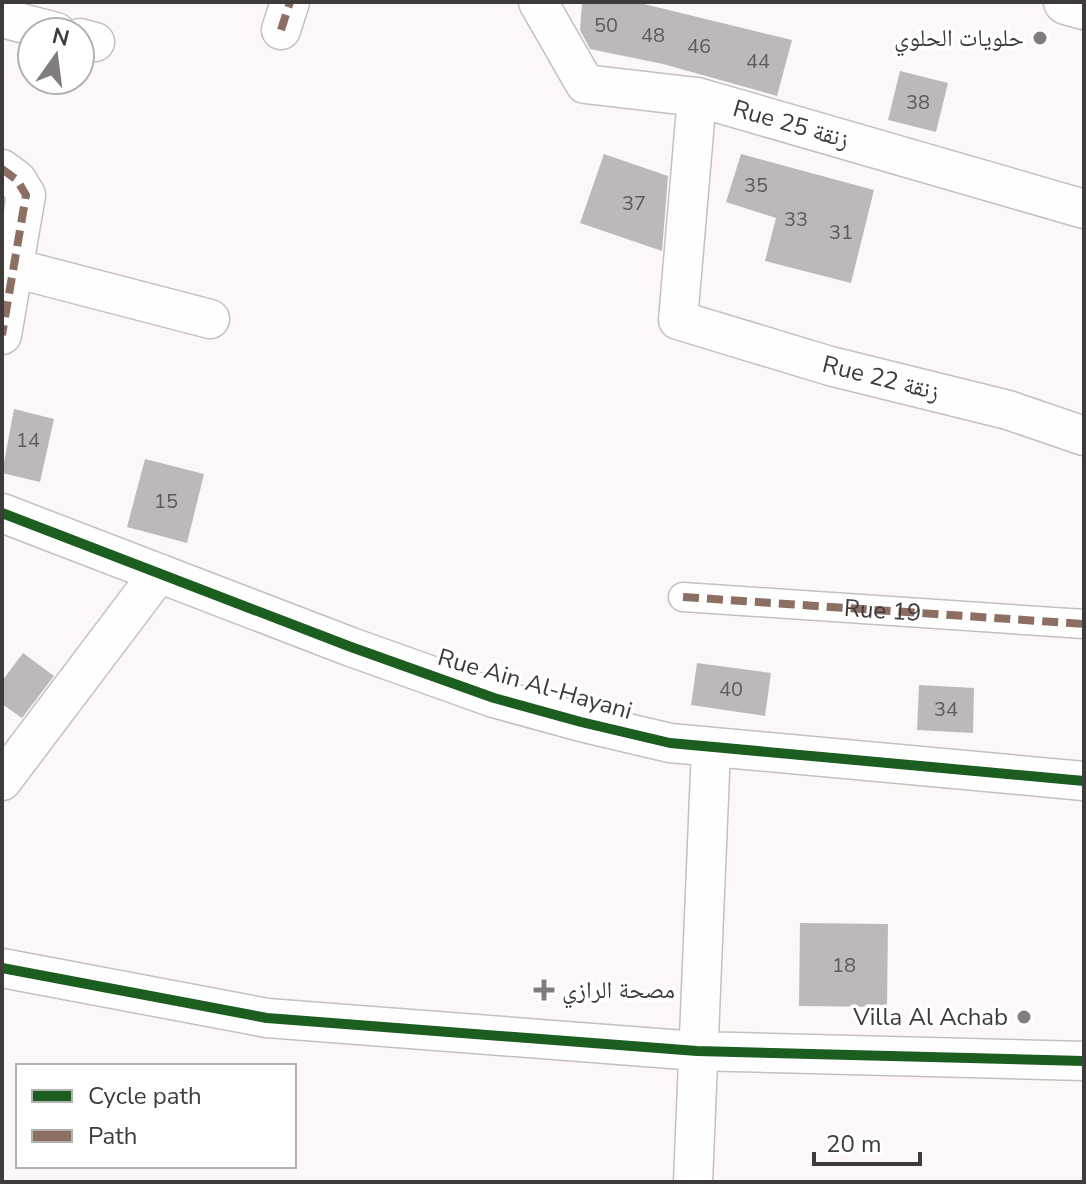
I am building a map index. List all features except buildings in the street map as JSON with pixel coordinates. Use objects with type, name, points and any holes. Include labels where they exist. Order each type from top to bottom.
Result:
[{"type":"main road","points":[[1066,2],[1084,7]]},
{"type":"street","name":"Rue 25 زنقة","points":[[538,2],[585,84],[697,97],[1084,209]]},
{"type":"street","name":"Rue 22 زنقة","points":[[697,97],[678,320],[830,366],[1008,410],[1084,436]]},
{"type":"street","points":[[2,169],[25,190],[26,206],[2,335]]},
{"type":"street","points":[[14,268],[210,319]]},
{"type":"street","name":"Rue Ain Al-Hayani","points":[[2,513],[494,698],[670,743],[1084,781]]},
{"type":"street","points":[[2,781],[159,573]]},
{"type":"street","name":"Rue 19","points":[[683,597],[1084,624]]},
{"type":"street","points":[[693,1182],[711,748]]},
{"type":"street","points":[[2,968],[267,1018],[697,1051],[1084,1061]]},
{"type":"marked path","points":[[281,30],[290,2]]},
{"type":"marked path","points":[[2,169],[17,180],[26,195],[2,335]]},
{"type":"marked path","points":[[683,597],[1084,624]]},
{"type":"cycle path","points":[[2,513],[351,647],[494,698],[581,722],[670,743],[1084,781]]},
{"type":"cycle path","points":[[2,968],[267,1018],[697,1051],[1084,1061]]},
{"type":"place","name":"حلويات الحلوي","points":[[1040,38]]},
{"type":"place","name":"مصحة الرازي","points":[[544,990]]},
{"type":"place","name":"Villa Al Achab","points":[[1024,1017]]}]
